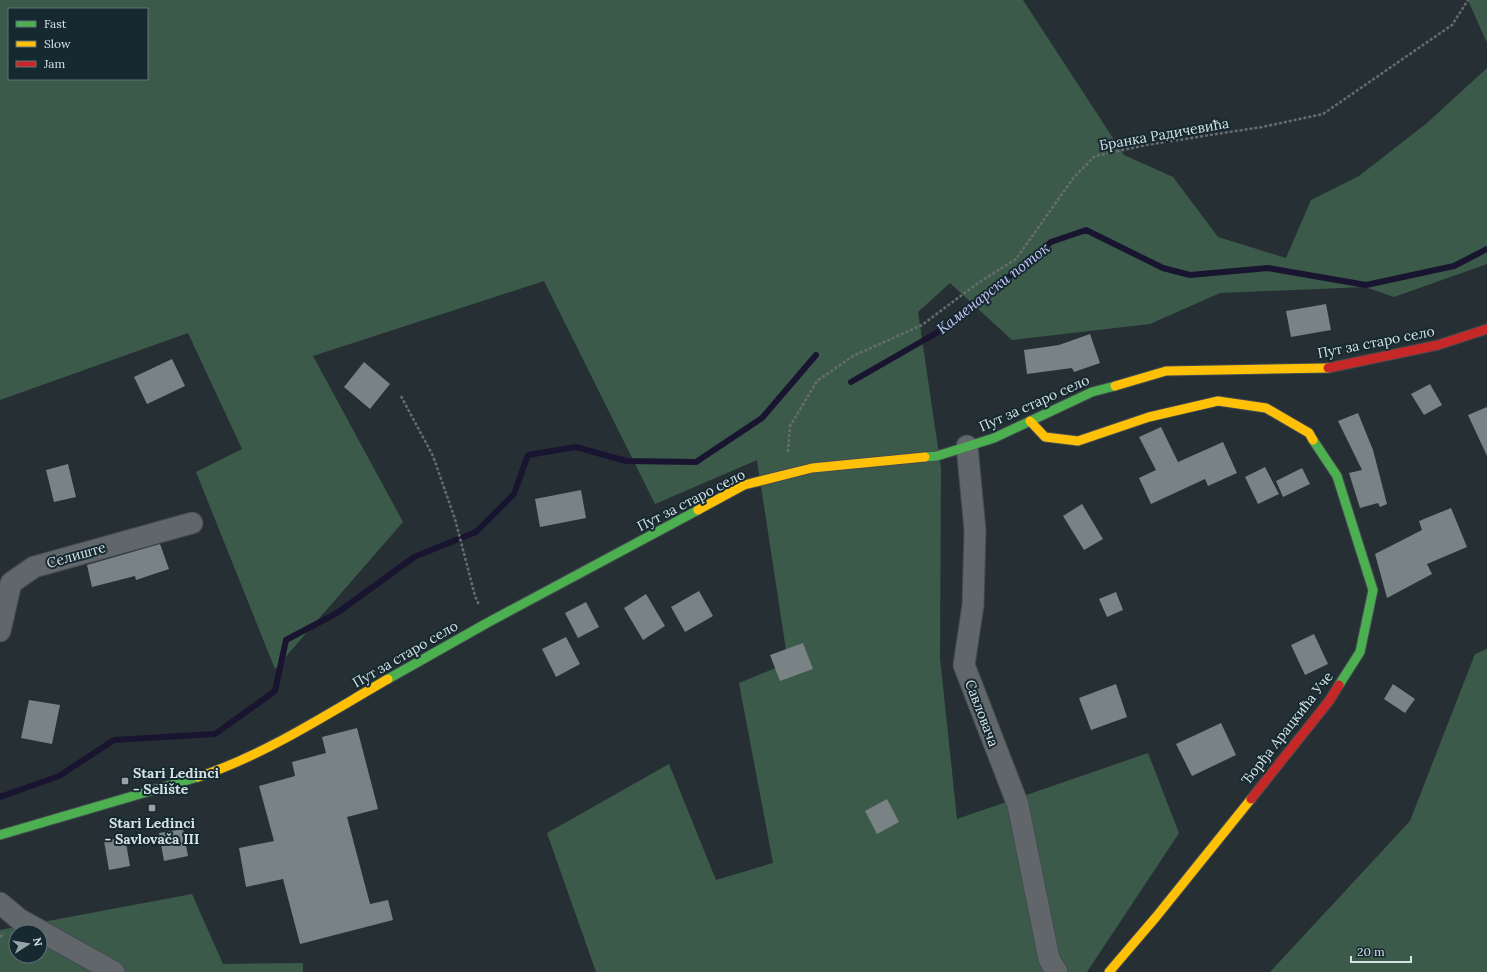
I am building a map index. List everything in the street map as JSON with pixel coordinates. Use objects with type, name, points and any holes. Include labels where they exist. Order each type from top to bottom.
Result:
[{"type":"street","name":"Пут за старо село","points":[[0,835],[181,783],[217,771],[254,756],[487,623],[744,485],[812,468],[937,456],[994,438],[1092,392],[1166,371],[1331,368],[1438,345],[1487,329]]},
{"type":"street","name":"Ђорђа Арацкића Уче","points":[[1030,421],[1045,437],[1078,440],[1149,417],[1218,401],[1266,408],[1309,433],[1337,476],[1373,590],[1360,652],[1329,701],[1156,917],[1109,972]]},
{"type":"street","name":"Савловача","points":[[967,446],[975,530],[973,605],[964,665],[1018,805],[1049,959],[1057,972]]},
{"type":"street","name":"Селиште","points":[[0,631],[11,583],[34,567],[192,523]]},
{"type":"street","points":[[0,903],[18,919],[114,972]]},
{"type":"path","name":"Бранка Радичевића","points":[[785,475],[790,426],[817,381],[853,356],[922,324],[1016,259],[1074,177],[1095,156],[1146,145],[1262,127],[1323,114],[1452,25],[1468,0]]},
{"type":"path","points":[[401,396],[433,456],[455,519],[475,596],[487,623]]},
{"type":"green space","points":[[0,0],[1023,0],[1124,155],[1173,177],[1218,237],[1286,258],[1311,200],[1359,176],[1427,123],[1487,68],[1487,264],[1394,297],[1365,287],[1220,293],[1150,324],[1012,340],[950,283],[918,312],[941,468],[940,658],[957,819],[1148,753],[1179,833],[1087,972],[596,972],[547,833],[669,764],[716,880],[773,863],[739,683],[788,663],[757,460],[655,504],[544,281],[313,356],[403,522],[275,669],[196,472],[242,449],[188,333],[0,400]]},
{"type":"green space","points":[[1468,0],[1487,0],[1487,43]]},
{"type":"green space","points":[[1487,649],[1487,972],[1270,972],[1410,821],[1475,654]]},
{"type":"green space","points":[[192,894],[223,964],[303,963],[303,972],[0,972],[0,930],[8,928],[8,964],[48,964],[48,924],[32,924]]},
{"type":"building","points":[[1326,304],[1331,330],[1291,337],[1286,311]]},
{"type":"building","points":[[1090,334],[1100,363],[1074,372],[1072,368],[1027,374],[1024,350],[1059,345]]},
{"type":"building","points":[[172,359],[185,386],[147,404],[134,377]]},
{"type":"building","points":[[364,362],[390,384],[370,409],[344,387]]},
{"type":"building","points":[[1430,384],[1442,405],[1424,415],[1411,394]]},
{"type":"building","points":[[1487,407],[1487,456],[1468,415]]},
{"type":"building","points":[[1358,413],[1373,450],[1387,504],[1380,507],[1378,503],[1360,508],[1349,473],[1362,470],[1338,421]]},
{"type":"building","points":[[1161,427],[1178,462],[1223,442],[1237,473],[1208,486],[1205,479],[1151,504],[1139,478],[1156,470],[1139,437]]},
{"type":"building","points":[[68,464],[76,497],[54,502],[46,470]]},
{"type":"building","points":[[1265,467],[1279,494],[1258,504],[1245,477]]},
{"type":"building","points":[[1302,468],[1310,484],[1283,497],[1276,481]]},
{"type":"building","points":[[581,490],[586,518],[540,527],[535,499]]},
{"type":"building","points":[[1082,504],[1103,539],[1084,550],[1063,516]]},
{"type":"building","points":[[1451,508],[1467,547],[1427,564],[1432,574],[1387,598],[1375,554],[1422,530],[1419,521]]},
{"type":"building","points":[[160,544],[169,569],[136,580],[135,576],[92,587],[87,565]]},
{"type":"building","points":[[699,591],[713,616],[685,632],[671,607]]},
{"type":"building","points":[[1116,592],[1123,610],[1107,617],[1099,599]]},
{"type":"building","points":[[646,594],[665,626],[643,640],[624,608]]},
{"type":"building","points":[[586,602],[599,627],[578,638],[565,613]]},
{"type":"building","points":[[1314,634],[1328,664],[1305,675],[1291,645]]},
{"type":"building","points":[[566,637],[580,664],[556,677],[542,649]]},
{"type":"building","points":[[803,643],[813,669],[780,681],[770,655]]},
{"type":"building","points":[[1116,684],[1127,717],[1091,730],[1079,698]]},
{"type":"building","points":[[1393,684],[1415,699],[1405,713],[1384,699]]},
{"type":"building","points":[[29,700],[60,705],[52,744],[21,738]]},
{"type":"building","points":[[1221,723],[1236,755],[1192,776],[1176,744]]},
{"type":"building","points":[[357,728],[378,809],[347,817],[370,904],[388,900],[393,920],[300,944],[283,879],[246,887],[239,848],[274,841],[259,786],[295,776],[292,762],[326,753],[322,737]]},
{"type":"building","points":[[887,799],[899,822],[877,834],[865,811]]},
{"type":"building","points":[[183,829],[188,856],[164,861],[159,833]]},
{"type":"building","points":[[125,837],[130,866],[109,870],[104,841]]},
{"type":"waterway","name":"Каменарски поток","points":[[851,382],[952,324],[1051,242],[1086,230],[1163,268],[1190,275],[1268,268],[1366,285],[1454,266],[1487,249]]},
{"type":"waterway","name":"Каменарски поток","points":[[0,797],[59,776],[114,740],[215,734],[275,691],[286,640],[337,613],[414,557],[476,532],[514,494],[528,455],[576,447],[626,461],[696,462],[762,418],[816,355]]},
{"type":"traffic: fast","points":[[925,457],[937,456],[994,438],[1092,392],[1115,386]]},
{"type":"traffic: fast","points":[[1313,440],[1337,476],[1373,590],[1360,652],[1339,685]]},
{"type":"traffic: fast","points":[[388,679],[487,623],[698,510]]},
{"type":"traffic: fast","points":[[0,835],[198,777]]},
{"type":"traffic: slow","points":[[1115,386],[1166,371],[1328,368]]},
{"type":"traffic: slow","points":[[1030,421],[1045,437],[1078,441],[1149,417],[1218,401],[1266,408],[1309,433],[1313,440]]},
{"type":"traffic: slow","points":[[698,510],[744,485],[812,468],[925,457]]},
{"type":"traffic: slow","points":[[198,777],[223,768],[271,746],[319,720],[388,679]]},
{"type":"traffic: slow","points":[[1109,972],[1156,917],[1251,799]]},
{"type":"traffic: jam","points":[[1328,368],[1438,345],[1487,329]]},
{"type":"traffic: jam","points":[[1251,799],[1329,701],[1339,685]]},
{"type":"place","name":"Stari Ledinci - Selište","points":[[125,781]]},
{"type":"place","name":"Stari Ledinci - Savlovača III","points":[[152,808]]}]
